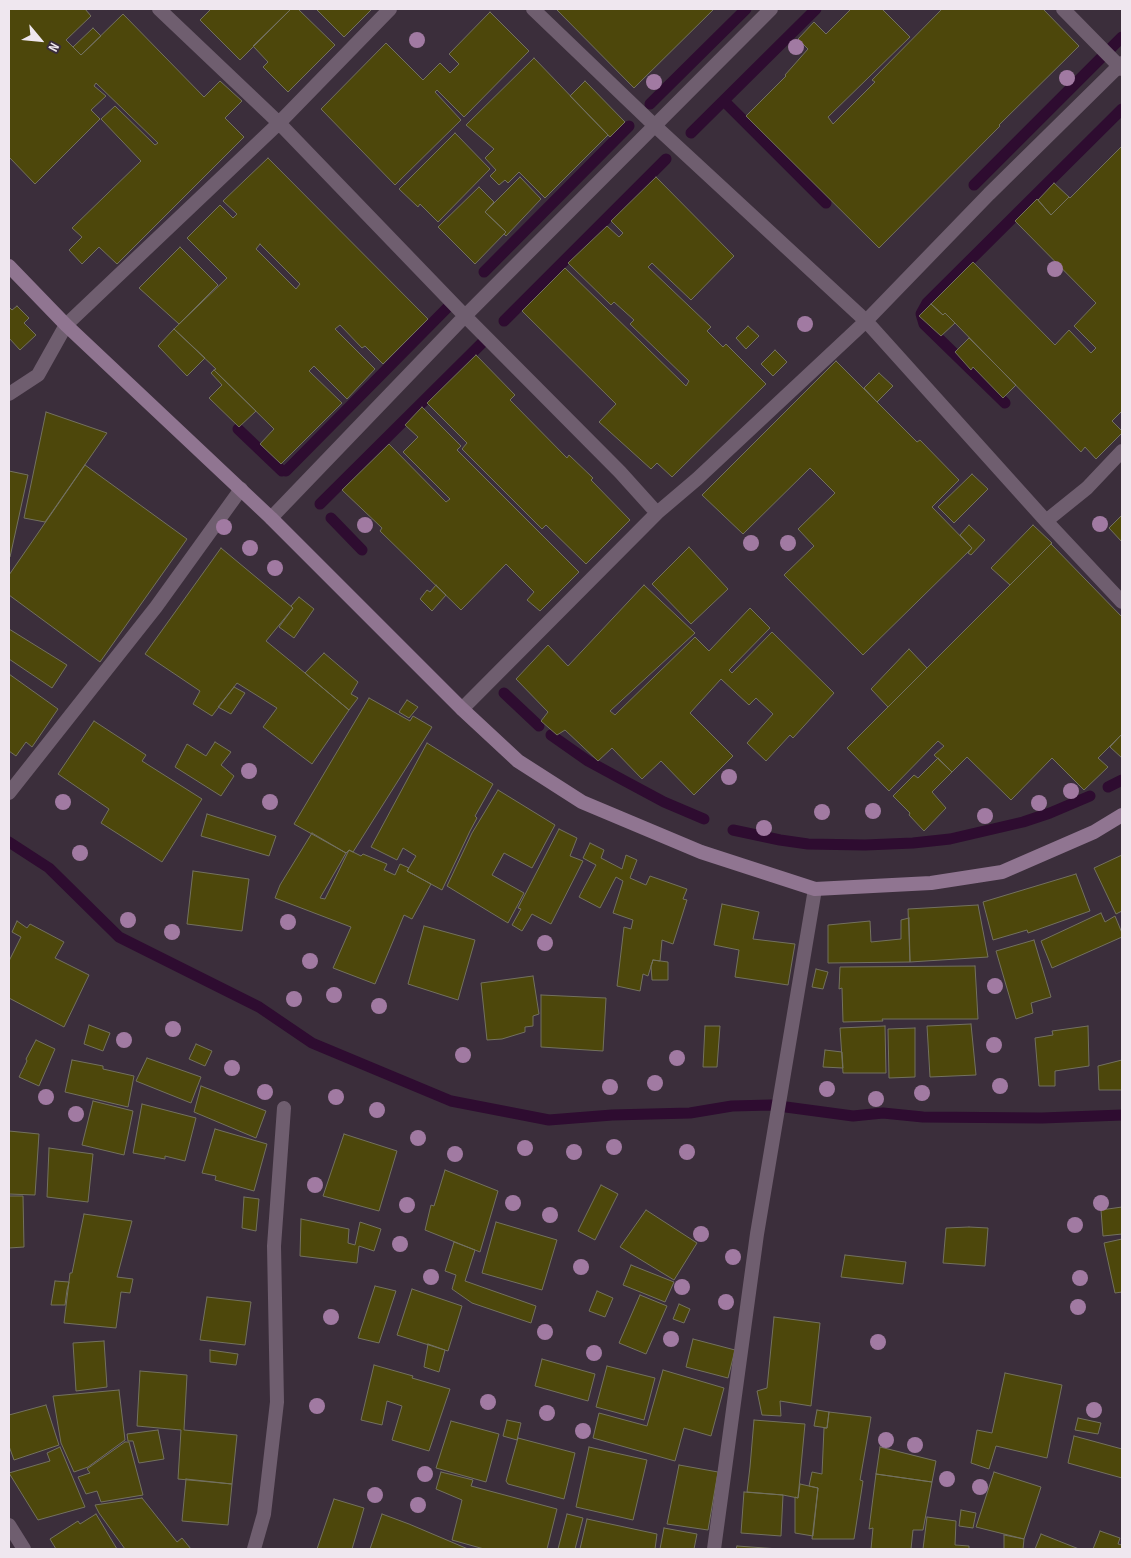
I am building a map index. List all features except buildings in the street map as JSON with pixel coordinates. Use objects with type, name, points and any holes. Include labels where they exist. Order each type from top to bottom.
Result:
[{"type":"main road","points":[[9,266],[66,325],[271,518],[462,709],[518,761],[582,802],[701,852],[815,888],[931,883],[1002,872],[1094,832],[1122,815]]},
{"type":"street","points":[[160,9],[278,123],[465,316],[620,472],[657,513]]},
{"type":"street","points":[[9,394],[38,375],[66,325],[278,123],[390,9]]},
{"type":"street","points":[[533,9],[654,125],[866,321],[1046,521],[1122,602]]},
{"type":"street","points":[[271,518],[465,316],[771,9]]},
{"type":"street","points":[[462,709],[657,513],[697,479],[866,321],[989,194],[1121,66],[1063,9]]},
{"type":"street","points":[[1046,521],[1087,488],[1122,451]]},
{"type":"street","points":[[9,793],[156,607],[241,489]]},
{"type":"street","points":[[714,1549],[757,1234],[815,888]]},
{"type":"street","points":[[254,1549],[264,1514],[277,1402],[274,1246],[284,1108]]},
{"type":"street","points":[[9,1525],[24,1549]]},
{"type":"waterway","points":[[650,104],[746,9]]},
{"type":"waterway","points":[[691,133],[816,9]]},
{"type":"waterway","points":[[974,185],[1122,37]]},
{"type":"waterway","points":[[724,101],[826,203]]},
{"type":"waterway","points":[[1005,403],[924,324],[921,314],[927,303],[1122,109]]},
{"type":"waterway","points":[[484,272],[629,126]]},
{"type":"waterway","points":[[504,321],[666,159]]},
{"type":"waterway","points":[[286,471],[448,307]]},
{"type":"waterway","points":[[320,504],[483,342]]},
{"type":"waterway","points":[[238,429],[282,471]]},
{"type":"waterway","points":[[331,518],[362,550]]},
{"type":"waterway","points":[[504,693],[539,726]]},
{"type":"waterway","points":[[551,735],[588,761],[664,802],[704,819]]},
{"type":"waterway","points":[[1108,787],[1122,780]]},
{"type":"waterway","points":[[733,830],[808,844],[865,845],[913,843],[950,839],[1023,822],[1090,796]]},
{"type":"waterway","points":[[9,842],[49,868],[119,937],[259,1007],[312,1043],[451,1101],[549,1120],[612,1115],[690,1113],[732,1106],[771,1105],[853,1116],[883,1113],[923,1117],[1042,1118],[1122,1115]]}]
